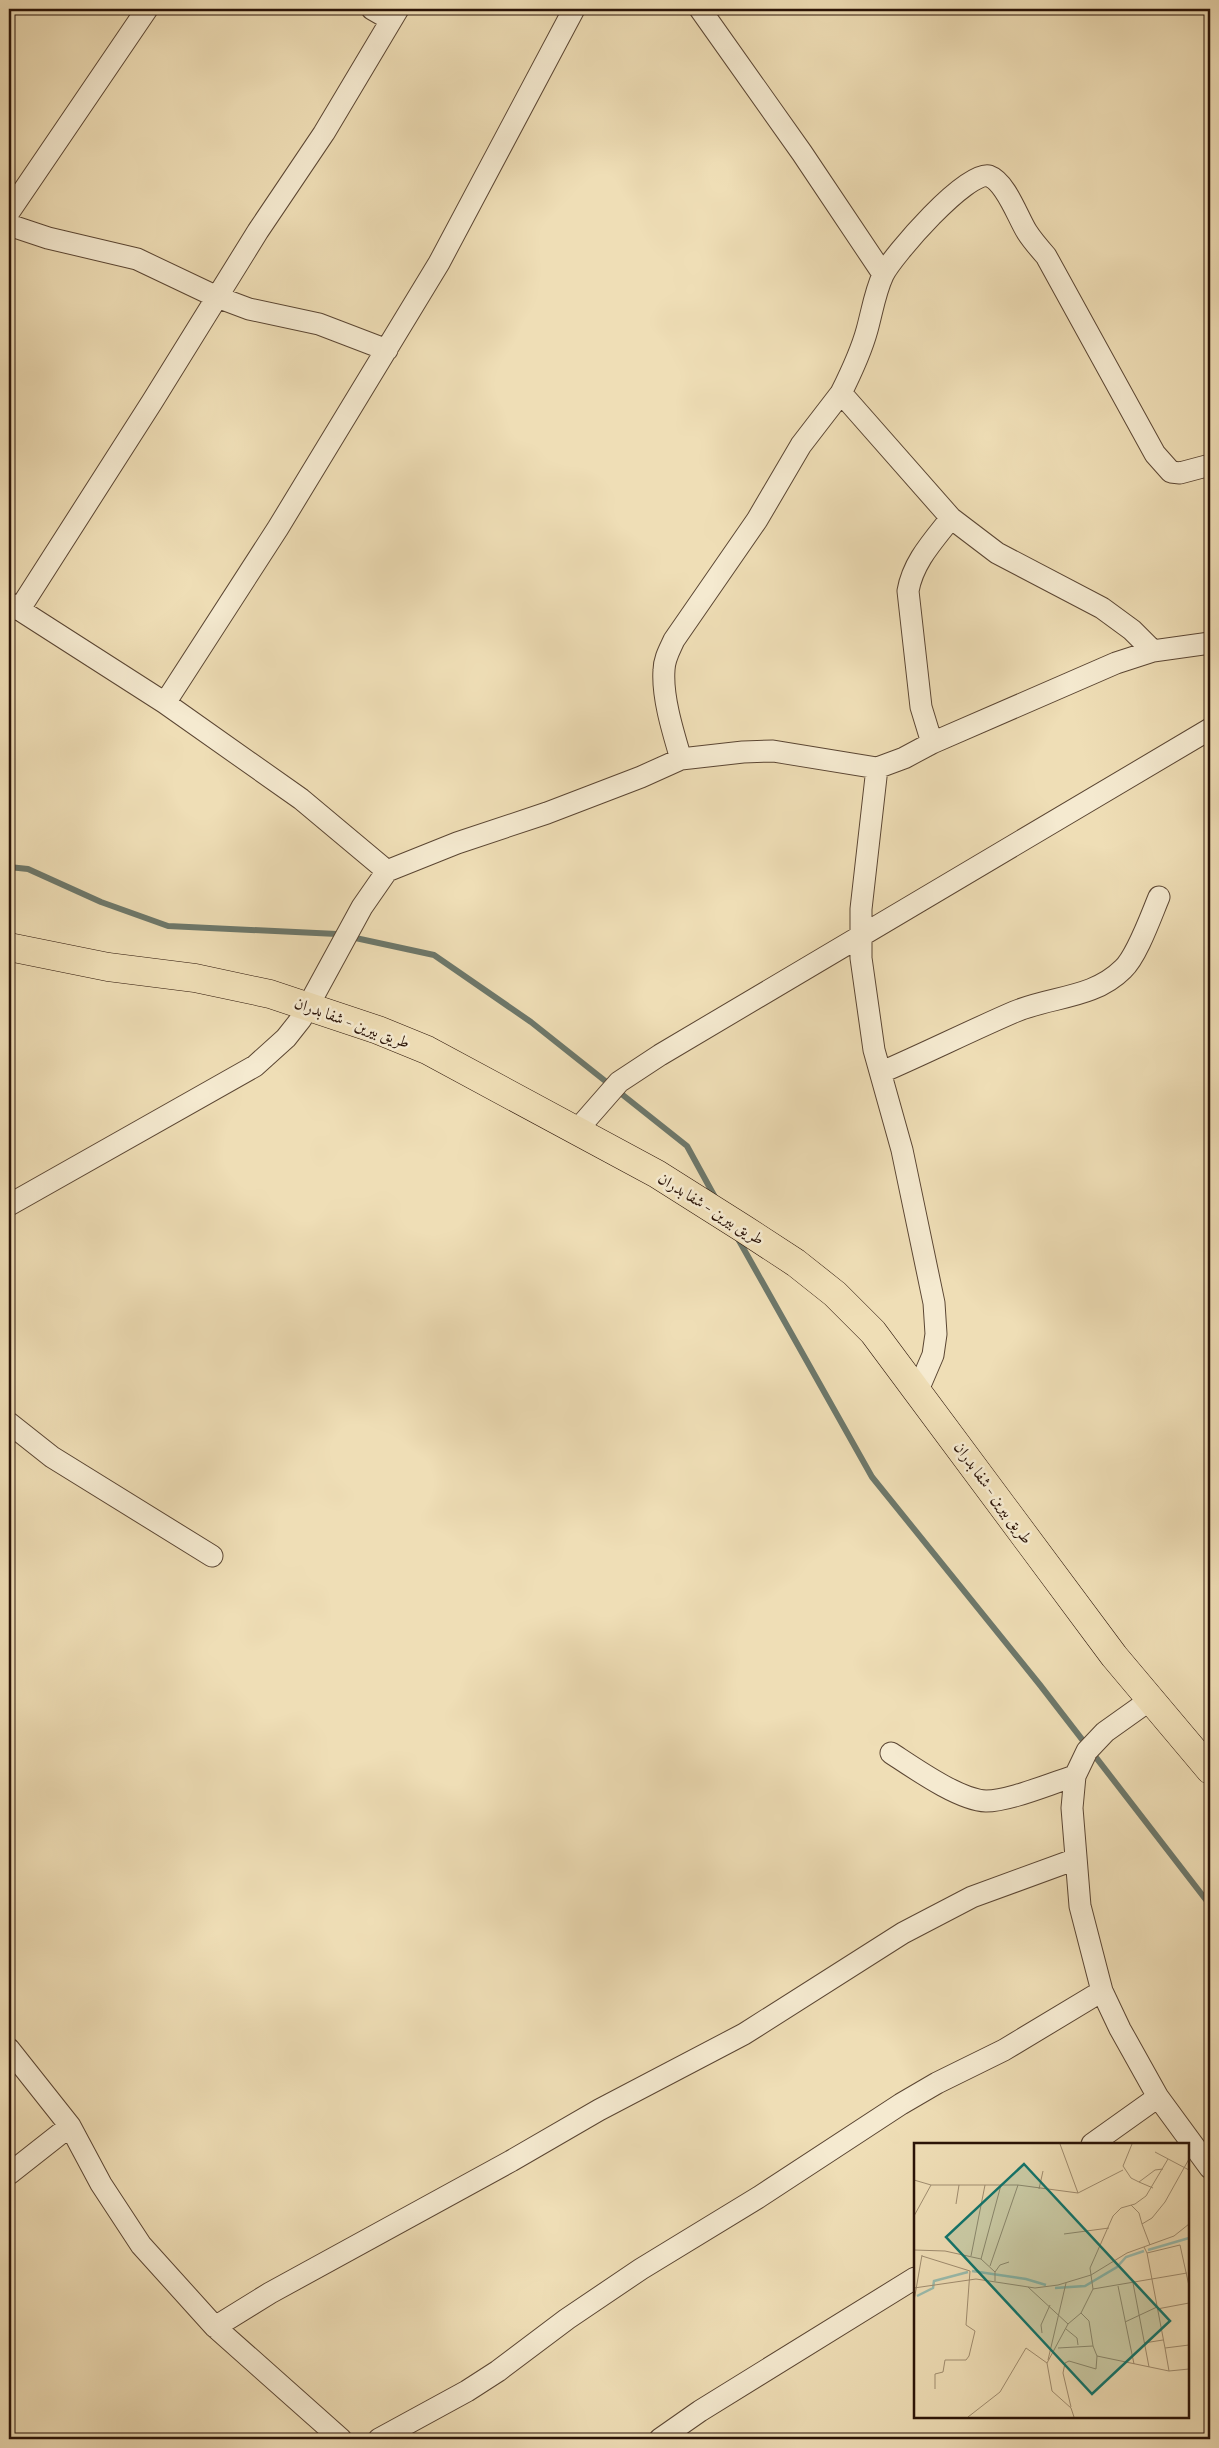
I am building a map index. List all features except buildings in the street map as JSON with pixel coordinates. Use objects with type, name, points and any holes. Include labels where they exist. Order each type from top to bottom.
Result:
[{"type":"main road","name":"طريق بيرين - شفا بدران","points":[[9,947],[108,967],[230,985],[308,1005],[378,1030],[427,1050],[656,1174],[796,1263],[835,1294],[873,1332],[1114,1656],[1210,1770]]},
{"type":"street","points":[[147,9],[9,213],[48,238],[137,259],[217,297],[250,309],[319,324],[387,350]]},
{"type":"street","points":[[372,9],[394,15],[324,133],[14,606],[166,703],[301,799],[387,871]]},
{"type":"street","points":[[166,703],[278,528],[439,262],[574,9]]},
{"type":"street","points":[[700,9],[802,153],[883,274]]},
{"type":"street","points":[[681,759],[670,723],[664,671],[671,646],[757,520],[801,445],[840,393],[850,374],[867,331],[883,274],[921,226],[953,195],[982,176],[989,176],[998,183],[1007,195],[1026,231],[1046,256],[1154,454],[1171,472],[1180,473],[1210,465]]},
{"type":"street","points":[[840,393],[951,518],[997,552],[1102,608],[1132,630],[1153,651]]},
{"type":"street","points":[[932,743],[921,707],[908,591],[918,562],[951,518]]},
{"type":"street","points":[[9,1205],[255,1066],[286,1038],[301,1019],[362,907],[387,871],[573,803],[641,777],[681,759],[743,752],[773,751],[877,768],[904,758],[932,743],[1116,664],[1153,651],[1210,644]]},
{"type":"street","points":[[576,1130],[619,1082],[660,1055],[861,938],[1210,729]]},
{"type":"street","points":[[877,768],[861,909],[861,958],[869,1026],[874,1050],[882,1072],[907,1169],[934,1303],[936,1334],[933,1355],[918,1390]]},
{"type":"street","points":[[882,1072],[1013,1012],[1044,1002],[1064,999],[1091,990],[1112,979],[1132,958],[1159,897]]},
{"type":"street","points":[[9,1423],[52,1457],[212,1556]]},
{"type":"street","points":[[1150,1700],[1105,1732],[1087,1750],[1075,1776],[1072,1808],[1080,1906],[1102,1991],[1158,2097],[1210,2168]]},
{"type":"street","points":[[891,1753],[931,1779],[970,1797],[985,1801],[1000,1799],[1075,1776]]},
{"type":"street","points":[[215,2327],[270,2293],[511,2161],[599,2110],[744,2034],[903,1933],[972,1897],[1076,1859]]},
{"type":"street","points":[[379,2439],[498,2371],[567,2319],[641,2269],[759,2197],[901,2104],[937,2083],[1004,2050],[1102,1991]]},
{"type":"street","points":[[9,2049],[70,2126],[101,2184],[141,2245],[215,2327],[341,2439]]},
{"type":"street","points":[[1093,2143],[1158,2097]]},
{"type":"street","points":[[9,2174],[70,2126]]},
{"type":"street","points":[[660,2439],[700,2411],[914,2279]]},
{"type":"waterway","points":[[9,867],[28,869],[101,902],[168,926],[337,934],[434,955],[531,1022],[687,1146],[716,1199]]},
{"type":"waterway","points":[[737,1237],[872,1477],[1040,1685],[1210,1905]]}]
